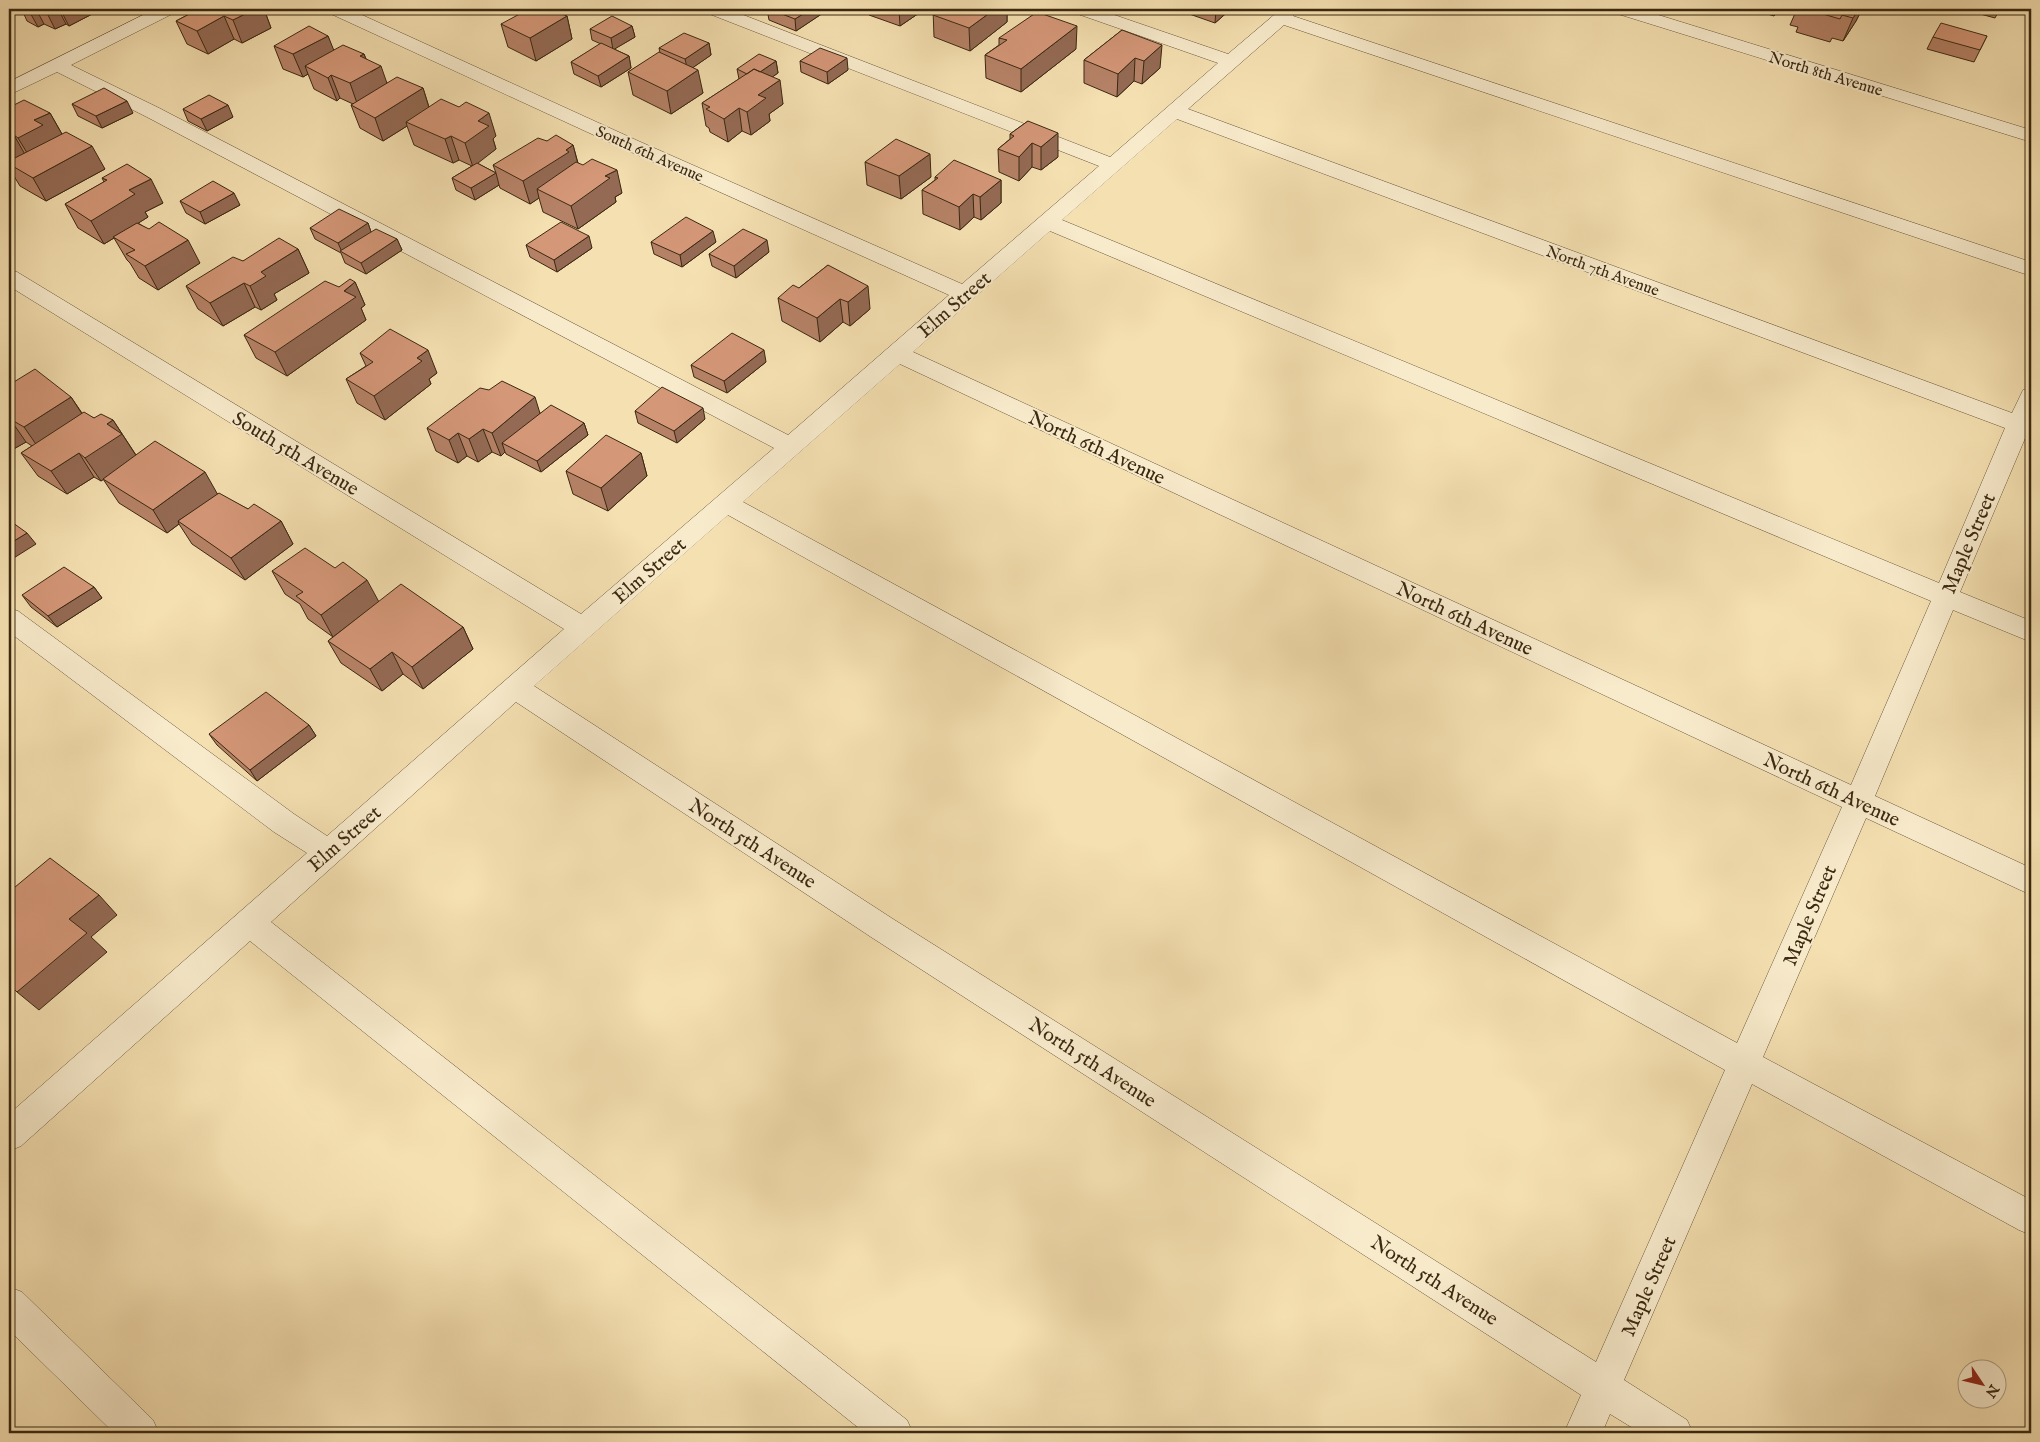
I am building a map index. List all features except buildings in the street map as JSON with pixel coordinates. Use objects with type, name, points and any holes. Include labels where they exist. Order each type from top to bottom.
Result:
[{"type":"street","points":[[9,89],[168,9]]},
{"type":"street","name":"South 6th Avenue","points":[[335,9],[629,144],[965,294]]},
{"type":"street","points":[[713,9],[1113,165]]},
{"type":"street","points":[[1081,9],[1232,62]]},
{"type":"street","name":"North 8th Avenue","points":[[1621,9],[2031,136]]},
{"type":"street","points":[[1286,13],[2031,269]]},
{"type":"street","name":"Elm Street","points":[[9,1135],[515,687],[792,447],[1286,13]]},
{"type":"street","points":[[57,65],[152,112],[792,447]]},
{"type":"street","name":"North 7th Avenue","points":[[1175,111],[2025,427]]},
{"type":"street","points":[[1048,222],[2031,632]]},
{"type":"street","name":"South 5th Avenue","points":[[9,277],[583,628]]},
{"type":"street","name":"North 6th Avenue","points":[[898,354],[2031,882]]},
{"type":"street","name":"Maple Street","points":[[1583,1433],[1745,1064],[1946,596],[2025,427],[2031,395]]},
{"type":"street","points":[[726,503],[1745,1064],[2031,1218]]},
{"type":"street","points":[[9,618],[284,823],[328,852]]},
{"type":"street","name":"North 5th Avenue","points":[[515,687],[882,928],[1674,1433]]},
{"type":"street","points":[[249,922],[894,1433]]},
{"type":"street","points":[[9,1306],[140,1433]]}]
